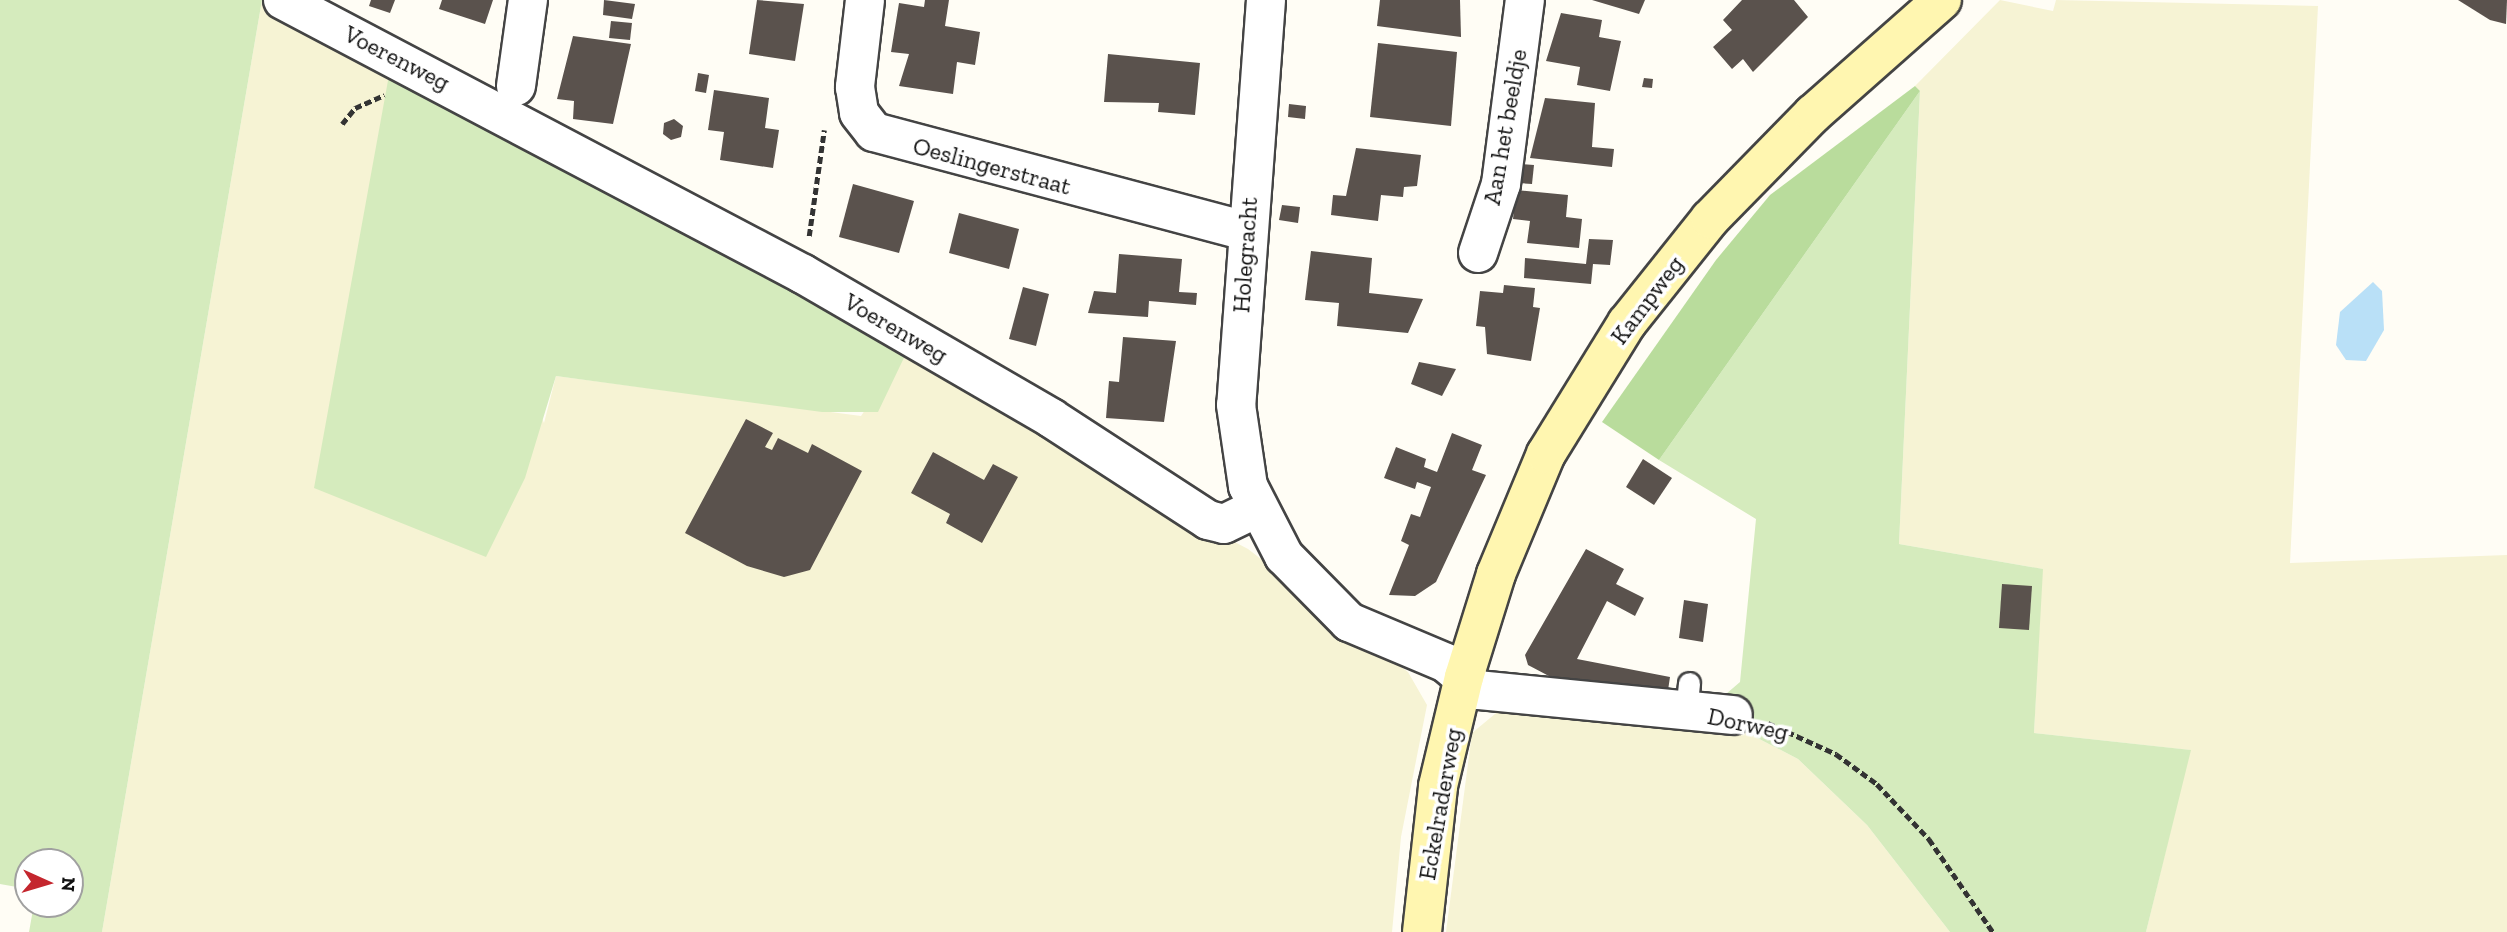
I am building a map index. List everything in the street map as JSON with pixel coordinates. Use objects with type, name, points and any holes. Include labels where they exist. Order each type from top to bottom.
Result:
[{"type":"main road","name":"Kampweg","points":[[1464,677],[1520,508],[1627,323],[1760,165],[1942,0]]},
{"type":"main road","name":"Eckelraderweg","points":[[1422,932],[1438,786],[1464,677]]},
{"type":"street","name":"Voerenweg","points":[[283,0],[803,274],[1051,418],[1208,520],[1224,524],[1255,509]]},
{"type":"street","points":[[516,86],[528,0]]},
{"type":"street","name":"Oeslingerstraat","points":[[865,0],[855,87],[859,113],[874,132],[1245,230]]},
{"type":"street","name":"Holegracht","points":[[1255,509],[1236,405],[1245,230],[1266,0]]},
{"type":"street","name":"Aan het beeldje","points":[[1479,253],[1501,184],[1525,0]]},
{"type":"street","points":[[1255,509],[1290,564],[1335,612],[1464,677]]},
{"type":"street","name":"Dorweg","points":[[1464,677],[1478,690],[1521,699],[1688,697],[1733,715]]},
{"type":"path","points":[[803,274],[824,126],[855,87]]},
{"type":"path","name":"Dorweg","points":[[1733,715],[1792,731],[1857,767],[1929,839],[1993,932]]},
{"type":"shaded area","points":[[262,0],[391,64],[544,423],[556,376],[861,416],[912,341],[1126,485],[1248,549],[1408,672],[1427,705],[1401,837],[1392,932],[102,932]]},
{"type":"shaded area","points":[[2000,0],[2053,11],[2056,0],[2318,6],[2290,563],[2507,555],[2507,932],[2146,932],[2190,750],[2034,733],[2042,569],[1899,544],[1920,91],[1915,86]]},
{"type":"shaded area","points":[[1501,709],[1719,718],[1798,759],[1867,825],[1950,932],[1446,932],[1472,733]]},
{"type":"green space","points":[[0,0],[262,0],[102,932],[29,932],[32,918],[84,918],[84,848],[14,848],[14,886],[0,884]]},
{"type":"green space","points":[[391,64],[912,341],[878,412],[822,412],[556,376],[525,478],[486,557],[314,488]]},
{"type":"green space","points":[[1915,86],[1920,91],[1659,460],[1602,422],[1716,260],[1770,195]]},
{"type":"green space","points":[[1920,91],[1899,544],[2043,569],[2034,733],[2191,750],[2146,932],[1950,932],[1867,825],[1798,759],[1719,718],[1698,718],[1740,682],[1756,519],[1659,460]]},
{"type":"water","points":[[2373,282],[2382,291],[2384,330],[2366,361],[2346,360],[2336,345],[2340,312]]},
{"type":"building","points":[[371,0],[395,0],[390,13],[369,6]]},
{"type":"building","points":[[442,0],[493,0],[485,24],[439,9]]},
{"type":"building","points":[[604,0],[635,4],[632,19],[603,15]]},
{"type":"building","points":[[757,0],[804,4],[795,61],[749,54]]},
{"type":"building","points":[[925,0],[949,0],[945,26],[980,32],[975,65],[957,62],[953,94],[899,86],[909,54],[891,52],[899,3],[924,7]]},
{"type":"building","points":[[1380,0],[1460,0],[1461,37],[1377,26]]},
{"type":"building","points":[[1592,0],[1645,0],[1639,14]]},
{"type":"building","points":[[1742,0],[1794,0],[1808,17],[1753,72],[1743,59],[1732,69],[1713,47],[1732,30],[1723,20]]},
{"type":"building","points":[[2458,0],[2507,0],[2506,24],[2490,20]]},
{"type":"building","points":[[1561,13],[1602,20],[1599,37],[1621,41],[1610,91],[1577,85],[1580,67],[1546,61]]},
{"type":"building","points":[[611,21],[632,23],[630,40],[609,38]]},
{"type":"building","points":[[573,36],[631,44],[613,124],[573,119],[574,101],[557,99]]},
{"type":"building","points":[[1378,43],[1457,52],[1451,126],[1370,117]]},
{"type":"building","points":[[1108,54],[1200,63],[1195,115],[1158,112],[1159,103],[1104,102]]},
{"type":"building","points":[[698,73],[709,75],[706,93],[695,91]]},
{"type":"building","points":[[1644,78],[1653,79],[1652,88],[1642,87]]},
{"type":"building","points":[[714,90],[769,98],[765,128],[779,130],[773,168],[720,160],[724,132],[708,130]]},
{"type":"building","points":[[1545,98],[1595,103],[1592,147],[1614,149],[1612,167],[1530,158]]},
{"type":"building","points":[[1289,104],[1306,106],[1305,119],[1288,117]]},
{"type":"building","points":[[674,119],[683,126],[681,137],[671,140],[663,134],[664,123]]},
{"type":"building","points":[[1356,148],[1421,155],[1417,186],[1404,187],[1403,197],[1381,195],[1378,221],[1331,215],[1333,195],[1346,196]]},
{"type":"building","points":[[1521,164],[1534,165],[1532,184],[1519,183]]},
{"type":"building","points":[[853,184],[914,201],[899,253],[839,237]]},
{"type":"building","points":[[1516,190],[1568,195],[1566,217],[1582,219],[1579,248],[1527,243],[1530,221],[1513,219]]},
{"type":"building","points":[[1282,205],[1300,207],[1298,223],[1279,220]]},
{"type":"building","points":[[959,213],[1019,229],[1009,269],[949,253]]},
{"type":"building","points":[[1589,239],[1613,240],[1610,265],[1593,264],[1591,284],[1524,278],[1525,258],[1586,264]]},
{"type":"building","points":[[1311,251],[1372,258],[1369,293],[1423,299],[1408,333],[1337,326],[1339,303],[1305,300]]},
{"type":"building","points":[[1119,254],[1182,259],[1179,292],[1197,293],[1196,305],[1149,301],[1148,317],[1088,313],[1094,291],[1116,293]]},
{"type":"building","points":[[1504,285],[1535,288],[1533,307],[1540,308],[1531,361],[1487,354],[1485,327],[1476,326],[1480,291],[1503,293]]},
{"type":"building","points":[[1023,287],[1049,294],[1036,346],[1009,339]]},
{"type":"building","points":[[1123,337],[1176,341],[1164,422],[1106,418],[1109,381],[1119,382]]},
{"type":"building","points":[[1419,362],[1456,369],[1442,396],[1411,384]]},
{"type":"building","points":[[746,419],[773,433],[765,447],[772,450],[778,438],[808,453],[812,444],[862,471],[810,570],[784,577],[747,566],[685,533]]},
{"type":"building","points":[[1452,433],[1482,445],[1472,470],[1486,475],[1436,582],[1415,596],[1389,595],[1409,545],[1401,541],[1411,514],[1420,517],[1431,487],[1417,482],[1415,489],[1384,478],[1396,447],[1426,459],[1424,467],[1437,472]]},
{"type":"building","points":[[933,452],[984,480],[993,464],[1018,477],[982,543],[946,523],[950,514],[911,493]]},
{"type":"building","points":[[1643,459],[1672,478],[1654,505],[1626,487]]},
{"type":"building","points":[[1586,549],[1624,569],[1616,584],[1644,598],[1635,616],[1607,601],[1577,659],[1670,677],[1667,697],[1566,685],[1528,665],[1525,655]]},
{"type":"building","points":[[2002,584],[2032,586],[2029,630],[1999,628]]},
{"type":"building","points":[[1684,600],[1708,604],[1703,642],[1679,638]]}]
